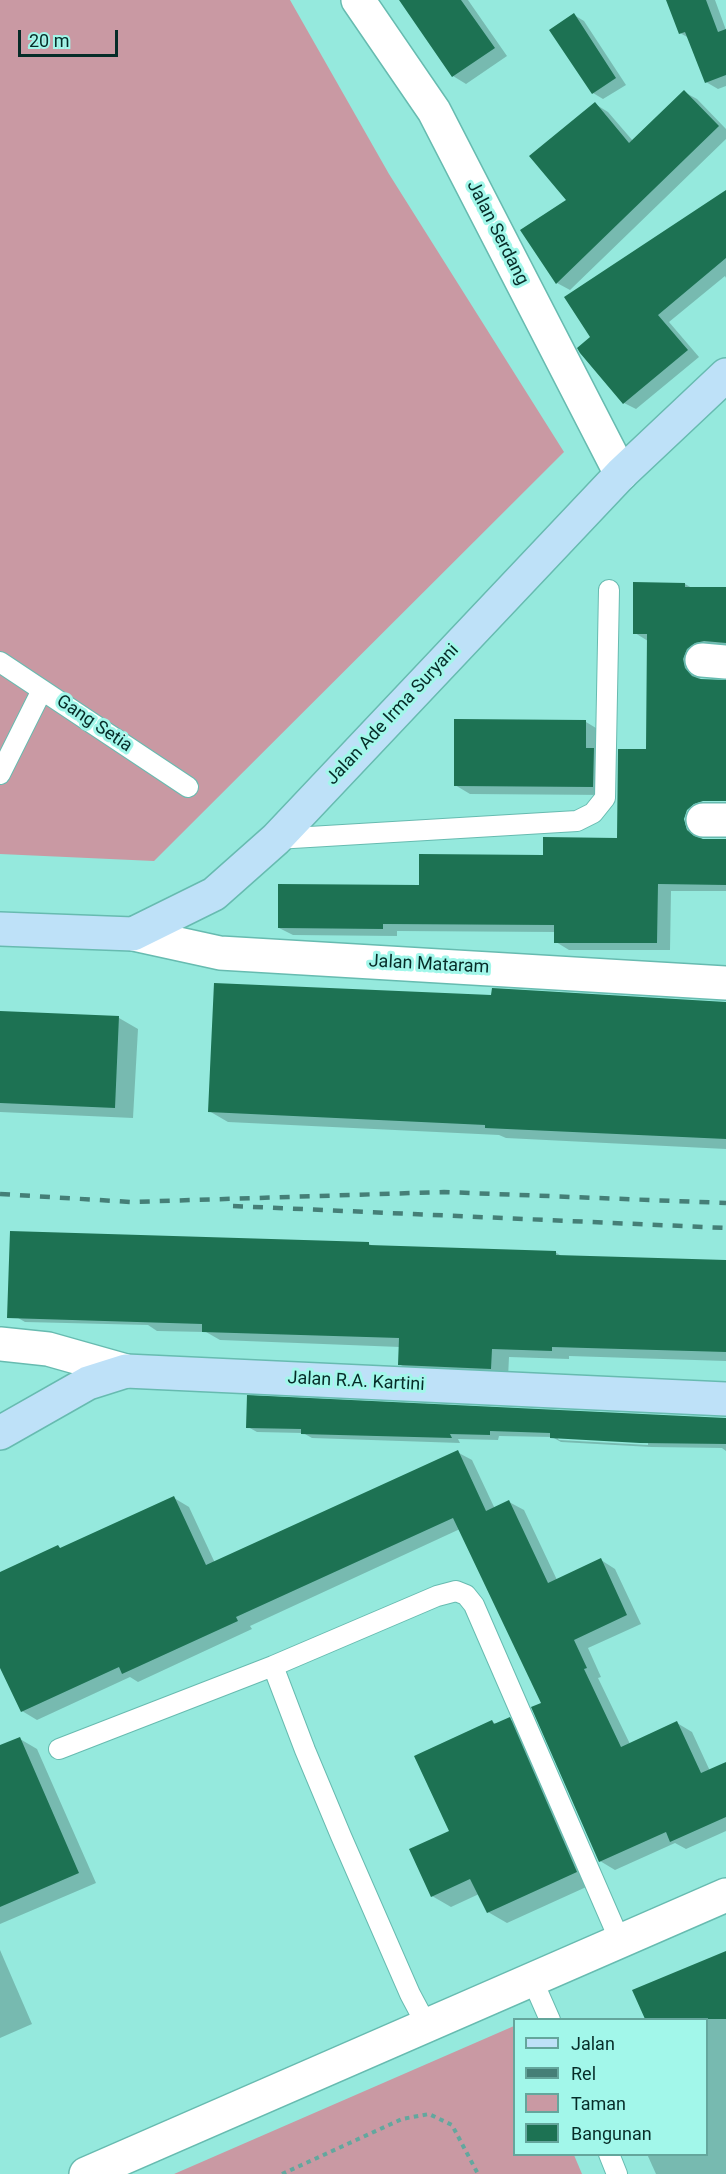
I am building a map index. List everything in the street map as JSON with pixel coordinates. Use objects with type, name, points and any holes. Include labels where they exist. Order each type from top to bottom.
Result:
[{"type":"main road","name":"Jalan Ade Irma Suryani","points":[[0,929],[133,933],[214,894],[276,839],[621,474],[726,375]]},
{"type":"main road","name":"Jalan R.A. Kartini","points":[[0,1433],[88,1383],[126,1371],[726,1399]]},
{"type":"street","name":"Jalan Serdang","points":[[358,0],[434,111],[621,474]]},
{"type":"street","name":"Jalan Mataram","points":[[133,933],[220,953],[726,983]]},
{"type":"street","points":[[0,1344],[48,1349],[126,1371]]},
{"type":"street","points":[[86,2174],[726,1895]]},
{"type":"lane","points":[[276,839],[576,821],[593,813],[605,798],[609,590]]},
{"type":"lane","name":"Gang Setia","points":[[0,662],[188,787]]},
{"type":"lane","points":[[0,774],[42,690]]},
{"type":"lane","points":[[59,1749],[273,1666],[437,1596],[456,1591],[466,1595],[474,1605],[483,1624],[620,1941]]},
{"type":"lane","points":[[273,1666],[328,1804],[410,1994],[427,2026]]},
{"type":"lane","points":[[532,1979],[550,2018]]},
{"type":"lane","points":[[610,2156],[617,2174]]},
{"type":"path","points":[[282,2174],[402,2119],[429,2114],[452,2126],[478,2174]]},
{"type":"green space","points":[[0,0],[290,0],[389,174],[564,452],[154,861],[0,854]]},
{"type":"green space","points":[[513,2026],[513,2156],[574,2156],[582,2174],[174,2174]]},
{"type":"building","points":[[399,0],[461,0],[495,48],[452,77]]},
{"type":"building","points":[[666,0],[706,0],[718,32],[726,29],[726,75],[705,83],[685,32],[679,34]]},
{"type":"building","points":[[574,13],[616,78],[592,94],[549,30]]},
{"type":"building","points":[[684,90],[719,126],[556,284],[520,230],[566,200],[529,156],[595,102],[629,143]]},
{"type":"building","points":[[726,190],[726,258],[658,315],[688,350],[623,404],[577,348],[590,337],[564,297]]},
{"type":"building","points":[[633,582],[685,583],[685,587],[726,587],[726,643],[704,641],[695,643],[687,649],[683,659],[685,668],[692,676],[700,679],[726,680],[726,801],[703,801],[694,804],[687,810],[684,819],[687,830],[694,836],[703,839],[726,839],[726,885],[658,884],[657,943],[554,943],[554,925],[383,924],[383,929],[278,928],[278,884],[419,885],[419,854],[543,855],[543,837],[617,838],[618,749],[646,749],[647,634],[633,634]]},
{"type":"building","points":[[454,719],[586,720],[586,748],[594,748],[593,787],[454,786]]},
{"type":"building","points":[[214,983],[491,995],[492,988],[726,1002],[726,1139],[208,1112]]},
{"type":"building","points":[[0,1011],[119,1016],[115,1108],[0,1103]]},
{"type":"building","points":[[10,1231],[369,1242],[369,1245],[556,1251],[556,1255],[726,1260],[726,1352],[552,1347],[552,1351],[492,1349],[491,1369],[398,1365],[399,1338],[202,1332],[202,1324],[7,1318]]},
{"type":"building","points":[[247,1395],[726,1418],[726,1444],[640,1443],[550,1438],[550,1433],[490,1431],[490,1435],[450,1434],[452,1438],[301,1434],[301,1429],[246,1428]]},
{"type":"building","points":[[458,1450],[486,1511],[509,1500],[548,1583],[601,1558],[627,1615],[574,1640],[587,1668],[584,1669],[621,1747],[677,1721],[701,1773],[726,1762],[726,1817],[670,1842],[666,1832],[599,1862],[531,1707],[541,1703],[453,1518],[236,1617],[238,1621],[122,1674],[119,1667],[21,1712],[0,1668],[0,1572],[58,1545],[60,1548],[174,1496],[206,1565]]},
{"type":"building","points":[[510,1717],[577,1872],[487,1913],[470,1879],[431,1897],[409,1849],[449,1831],[414,1756],[492,1720],[494,1724]]},
{"type":"building","points":[[20,1737],[79,1873],[0,1907],[0,1745]]},
{"type":"building","points":[[726,1951],[726,2019],[645,2018],[632,1990]]},
{"type":"railway","points":[[0,1194],[131,1202],[444,1192],[726,1203]]},
{"type":"railway","points":[[233,1206],[726,1228]]}]
